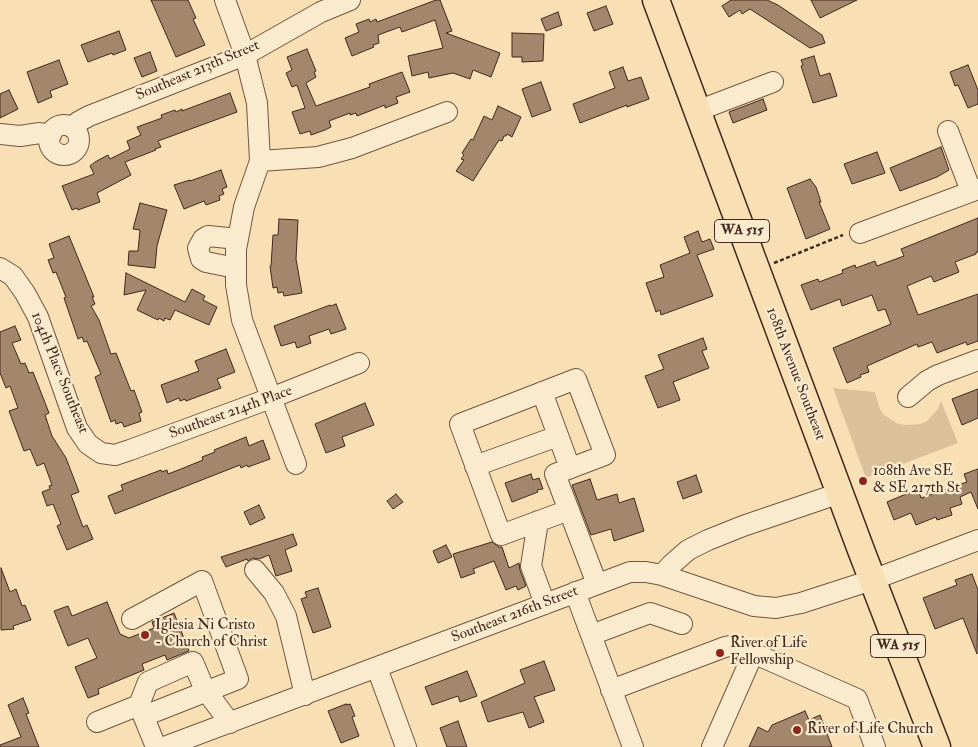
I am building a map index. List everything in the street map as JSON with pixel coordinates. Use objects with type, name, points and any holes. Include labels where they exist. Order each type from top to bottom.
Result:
[{"type":"main road","name":"108th Avenue Southeast","points":[[656,0],[872,580],[937,747]]},
{"type":"street","points":[[225,0],[245,54],[257,103],[260,161],[244,208],[238,239],[236,285],[242,320],[296,464]]},
{"type":"street","name":"Southeast 213th Street","points":[[0,134],[20,136],[40,133],[51,135],[60,126],[65,125],[74,128],[78,122],[89,116],[245,54],[321,12],[350,0]]},
{"type":"street","points":[[697,111],[773,82]]},
{"type":"street","points":[[260,161],[318,157],[343,150],[447,112]]},
{"type":"street","points":[[860,232],[975,190],[948,130]]},
{"type":"street","points":[[236,268],[206,262],[201,259],[198,248],[203,239],[208,236],[214,235],[238,239]]},
{"type":"street","name":"104th Place Southeast","points":[[0,268],[13,276],[25,293],[38,318],[77,428],[88,444],[101,453]]},
{"type":"street","points":[[908,396],[938,375],[978,360]]},
{"type":"street","name":"Southeast 214th Place","points":[[101,453],[115,456],[360,363]]},
{"type":"street","points":[[569,510],[501,535],[460,424],[576,379],[605,455],[555,474],[569,510],[597,584]]},
{"type":"street","points":[[542,392],[570,468]]},
{"type":"street","points":[[475,466],[558,436]]},
{"type":"street","points":[[662,575],[670,565],[688,550],[708,540],[840,493]]},
{"type":"street","points":[[538,521],[531,566],[545,604]]},
{"type":"street","name":"Southeast 216th Street","points":[[164,747],[191,742],[230,722],[630,572],[662,575],[754,606],[776,608],[801,603],[872,580],[978,540]]},
{"type":"street","points":[[255,570],[274,593],[286,616],[305,695]]},
{"type":"street","points":[[97,722],[142,711],[207,691],[238,679],[202,581],[132,619]]},
{"type":"street","points":[[575,592],[633,747]]},
{"type":"street","points":[[591,635],[650,613],[682,624]]},
{"type":"street","points":[[612,690],[725,647],[735,645],[857,699],[875,747]]},
{"type":"street","points":[[712,747],[753,654]]},
{"type":"street","points":[[156,747],[142,711],[148,682],[193,662],[207,691],[230,722]]},
{"type":"street","points":[[377,668],[406,747]]},
{"type":"path","points":[[756,270],[844,235],[860,232]]},
{"type":"shaded area","points":[[833,388],[875,392],[883,414],[896,423],[904,425],[920,424],[927,421],[938,409],[941,401],[958,443],[866,478]]},
{"type":"building","points":[[151,0],[188,0],[196,18],[193,19],[205,45],[176,57]]},
{"type":"building","points":[[440,0],[452,31],[446,33],[500,53],[491,77],[473,70],[470,79],[453,73],[429,78],[428,72],[412,76],[408,56],[443,48],[435,20],[402,32],[400,27],[378,35],[379,43],[352,56],[345,38],[359,32],[356,24],[369,19],[370,22],[376,19],[377,22]]},
{"type":"building","points":[[731,0],[767,0],[778,5],[822,35],[825,43],[810,48],[750,9],[742,14],[740,10],[729,17],[722,6]]},
{"type":"building","points":[[811,0],[857,0],[820,18]]},
{"type":"building","points":[[606,6],[613,24],[594,31],[587,13]]},
{"type":"building","points":[[558,12],[562,25],[546,31],[541,19]]},
{"type":"building","points":[[119,31],[126,50],[88,62],[81,45]]},
{"type":"building","points":[[512,33],[544,34],[543,61],[522,62],[522,57],[512,57]]},
{"type":"building","points":[[307,49],[316,71],[314,72],[316,77],[306,83],[316,106],[370,87],[369,84],[402,72],[410,92],[396,97],[398,103],[385,108],[385,105],[357,116],[356,113],[350,115],[350,113],[329,121],[331,127],[325,130],[311,135],[310,131],[300,134],[292,112],[305,108],[297,85],[292,87],[286,73],[292,70],[287,57]]},
{"type":"building","points":[[150,52],[157,71],[142,77],[134,58]]},
{"type":"building","points":[[814,56],[820,76],[830,73],[837,96],[813,103],[801,66],[803,65],[801,60]]},
{"type":"building","points":[[59,60],[68,84],[50,91],[52,97],[38,103],[27,72]]},
{"type":"building","points":[[968,65],[978,90],[978,104],[968,108],[958,85],[955,86],[950,72]]},
{"type":"building","points":[[623,67],[628,81],[641,77],[649,99],[627,107],[627,105],[580,123],[573,104],[615,88],[609,72]]},
{"type":"building","points":[[541,82],[551,110],[532,117],[522,89]]},
{"type":"building","points":[[9,90],[18,109],[0,118],[0,94]]},
{"type":"building","points":[[230,93],[237,112],[158,141],[161,147],[125,162],[131,175],[97,193],[100,202],[78,210],[77,208],[72,210],[62,186],[94,174],[90,166],[95,162],[108,155],[110,159],[130,149],[127,141],[141,135],[137,127],[162,118],[161,115],[175,110],[176,112],[182,109],[182,111]]},
{"type":"building","points":[[763,99],[767,110],[733,123],[729,112]]},
{"type":"building","points":[[498,106],[521,117],[512,137],[507,134],[502,141],[499,140],[473,181],[456,171],[464,160],[461,159],[464,155],[462,153],[471,139],[473,140],[484,116],[492,120]]},
{"type":"building","points":[[941,147],[949,170],[937,177],[900,191],[890,168]]},
{"type":"building","points":[[877,152],[885,173],[852,184],[844,164]]},
{"type":"building","points":[[221,170],[227,187],[222,189],[224,194],[219,196],[220,200],[206,205],[204,201],[184,209],[174,185]]},
{"type":"building","points":[[810,179],[816,187],[821,202],[819,202],[830,229],[806,239],[787,188]]},
{"type":"building","points":[[140,203],[167,210],[157,246],[155,268],[128,265],[129,251],[138,251],[140,230],[133,229]]},
{"type":"building","points":[[978,218],[978,252],[955,262],[959,272],[934,282],[931,276],[907,286],[918,315],[978,294],[978,341],[967,345],[966,342],[937,353],[932,342],[918,347],[917,344],[867,366],[869,372],[847,383],[833,348],[891,324],[885,309],[878,311],[872,295],[842,306],[840,299],[811,310],[801,285],[818,279],[819,282],[843,273],[842,270],[855,265],[856,268],[875,261],[877,266],[904,256],[901,249]]},
{"type":"building","points":[[279,219],[298,220],[296,259],[302,293],[284,296],[283,292],[278,293],[277,287],[273,288],[270,266],[273,235],[278,235]]},
{"type":"building","points":[[698,231],[702,242],[710,239],[714,249],[697,255],[713,296],[661,315],[660,310],[656,312],[646,283],[664,277],[660,265],[690,253],[684,237]]},
{"type":"building","points":[[69,236],[94,297],[92,297],[95,304],[91,306],[99,320],[111,354],[116,353],[131,391],[134,390],[142,412],[139,413],[141,421],[124,427],[122,422],[116,424],[115,420],[111,422],[95,377],[101,374],[87,341],[84,342],[82,337],[78,339],[64,298],[66,297],[56,272],[53,273],[48,260],[54,258],[49,244]]},
{"type":"building","points":[[126,273],[185,302],[192,289],[205,296],[203,300],[217,307],[209,325],[175,310],[170,320],[165,318],[164,321],[137,310],[146,290],[124,295]]},
{"type":"building","points":[[336,304],[346,329],[331,334],[329,329],[309,336],[311,343],[297,348],[295,342],[281,346],[274,326]]},
{"type":"building","points":[[15,326],[21,340],[12,343],[21,364],[25,363],[29,373],[33,372],[49,413],[45,415],[52,436],[66,458],[79,492],[71,495],[83,527],[87,525],[93,539],[67,550],[57,526],[61,524],[53,504],[47,506],[42,492],[50,489],[49,486],[52,485],[44,463],[37,466],[30,449],[24,451],[9,411],[18,408],[10,386],[6,388],[0,373],[0,332]]},
{"type":"building","points":[[703,338],[707,349],[702,351],[709,368],[673,382],[680,400],[658,408],[645,376],[664,369],[658,355]]},
{"type":"building","points":[[226,349],[235,372],[217,379],[221,388],[186,401],[185,399],[180,401],[179,398],[167,403],[161,385],[199,371],[195,361]]},
{"type":"building","points":[[978,389],[978,418],[962,425],[952,399]]},
{"type":"building","points":[[365,403],[374,425],[342,437],[345,446],[326,453],[315,424]]},
{"type":"building","points":[[246,437],[249,446],[263,440],[270,459],[248,467],[247,465],[241,468],[240,465],[115,514],[108,496],[123,490],[121,485],[161,470],[162,472],[167,470],[168,474],[203,460],[202,457],[215,452],[214,450]]},
{"type":"building","points":[[978,469],[978,509],[971,492],[960,497],[962,504],[950,508],[952,515],[937,520],[936,517],[916,525],[911,513],[894,520],[887,502],[918,489],[921,498],[967,482],[964,474]]},
{"type":"building","points":[[531,474],[533,480],[539,478],[543,489],[512,502],[505,483]]},
{"type":"building","points":[[696,475],[702,492],[683,499],[677,482]]},
{"type":"building","points":[[590,479],[597,500],[617,494],[619,503],[634,498],[644,531],[614,541],[611,529],[591,535],[572,485]]},
{"type":"building","points":[[396,494],[403,502],[393,509],[387,501]]},
{"type":"building","points":[[259,505],[265,518],[250,525],[244,512]]},
{"type":"building","points":[[293,534],[297,545],[285,550],[292,571],[276,576],[269,555],[259,559],[253,558],[248,561],[247,559],[226,567],[221,557]]},
{"type":"building","points":[[492,542],[502,547],[509,568],[519,563],[526,586],[518,590],[516,586],[506,590],[494,561],[473,569],[475,573],[461,578],[453,554]]},
{"type":"building","points":[[446,545],[452,557],[438,563],[433,551]]},
{"type":"building","points":[[1,568],[10,592],[16,589],[22,606],[25,605],[31,620],[13,626],[14,629],[1,630]]},
{"type":"building","points":[[972,574],[978,590],[977,654],[963,618],[935,629],[923,598],[957,585],[955,580]]},
{"type":"building","points":[[318,588],[331,627],[313,633],[301,599],[307,597],[305,592]]},
{"type":"building","points":[[107,602],[120,634],[129,638],[154,628],[152,622],[174,613],[189,651],[167,660],[165,655],[142,664],[144,670],[98,689],[99,694],[88,698],[75,667],[97,658],[88,638],[68,646],[54,611],[68,606],[72,616]]},
{"type":"building","points":[[544,661],[555,690],[534,697],[544,722],[529,728],[523,712],[488,722],[481,702],[525,683],[520,670]]},
{"type":"building","points":[[467,671],[477,696],[460,702],[458,696],[432,705],[425,687]]},
{"type":"building","points":[[23,698],[29,713],[26,714],[39,747],[0,747],[0,745],[21,737],[8,705]]},
{"type":"building","points":[[350,704],[355,716],[352,717],[359,736],[341,743],[328,711]]},
{"type":"building","name":"River of Life Church","points":[[805,711],[809,720],[820,715],[832,747],[749,747],[758,727],[768,732],[772,725]]},
{"type":"building","points":[[458,721],[467,747],[447,747],[440,728]]},
{"type":"place","name":"108th Ave SE & SE 217th St","points":[[863,481]]},
{"type":"place","name":"Iglesia Ni Cristo - Church of Christ","points":[[145,635]]},
{"type":"place","name":"River of Life Fellowship","points":[[720,653]]},
{"type":"place","name":"River of Life Church","points":[[797,730]]}]
